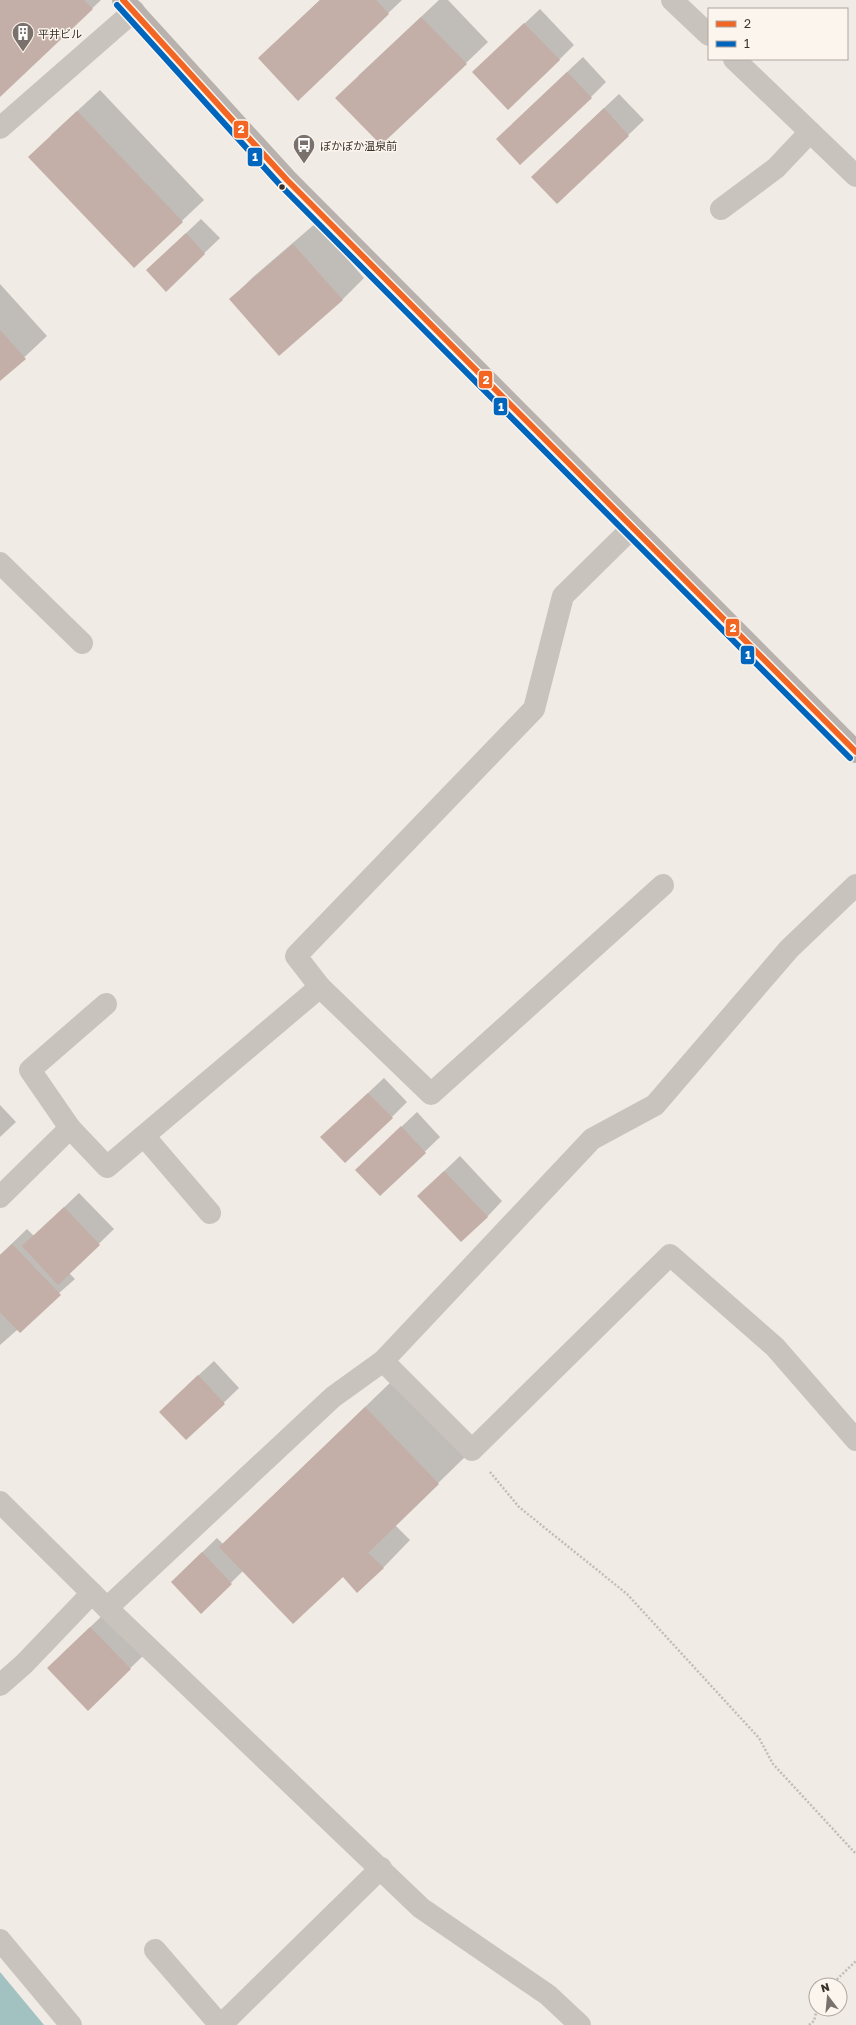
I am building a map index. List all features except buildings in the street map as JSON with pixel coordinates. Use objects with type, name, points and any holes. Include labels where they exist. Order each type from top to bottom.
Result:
[{"type":"main road","points":[[128,5],[287,180],[856,752]]},
{"type":"street","points":[[672,0],[708,34]]},
{"type":"street","points":[[0,128],[128,5]]},
{"type":"street","points":[[735,60],[856,176]]},
{"type":"street","points":[[721,209],[776,168],[810,132]]},
{"type":"street","points":[[632,528],[563,596],[534,709],[296,956],[320,987],[431,1094],[663,885]]},
{"type":"street","points":[[0,563],[82,643]]},
{"type":"street","points":[[107,1608],[333,1397],[383,1361],[592,1138],[656,1105],[789,949],[856,885]]},
{"type":"street","points":[[106,1004],[30,1070],[70,1128],[107,1167],[320,987]]},
{"type":"street","points":[[0,1197],[70,1128]]},
{"type":"street","points":[[144,1136],[210,1213]]},
{"type":"street","points":[[383,1361],[472,1450],[670,1255],[775,1347],[856,1440]]},
{"type":"street","points":[[0,1502],[107,1608],[381,1868],[421,1908],[548,1994],[580,2025]]},
{"type":"street","points":[[0,1686],[24,1664],[92,1593]]},
{"type":"street","points":[[155,1950],[221,2025],[381,1868]]},
{"type":"street","points":[[0,1940],[71,2025]]},
{"type":"path","points":[[472,1450],[519,1507],[627,1594],[759,1738],[773,1764],[856,1854]]},
{"type":"path","points":[[839,1977],[856,1961]]},
{"type":"path","points":[[809,2025],[814,2021],[815,2017]]},
{"type":"water","points":[[0,1972],[44,2025],[0,2025]]},
{"type":"transit line","name":"2","points":[[123,0],[287,180],[856,752]]},
{"type":"transit line","name":"1","points":[[117,5],[281,186],[850,758]]},
{"type":"place","name":"平井ビル","points":[[23,52]]},
{"type":"place","name":"ぽかぽか温泉前","points":[[304,164]]}]
